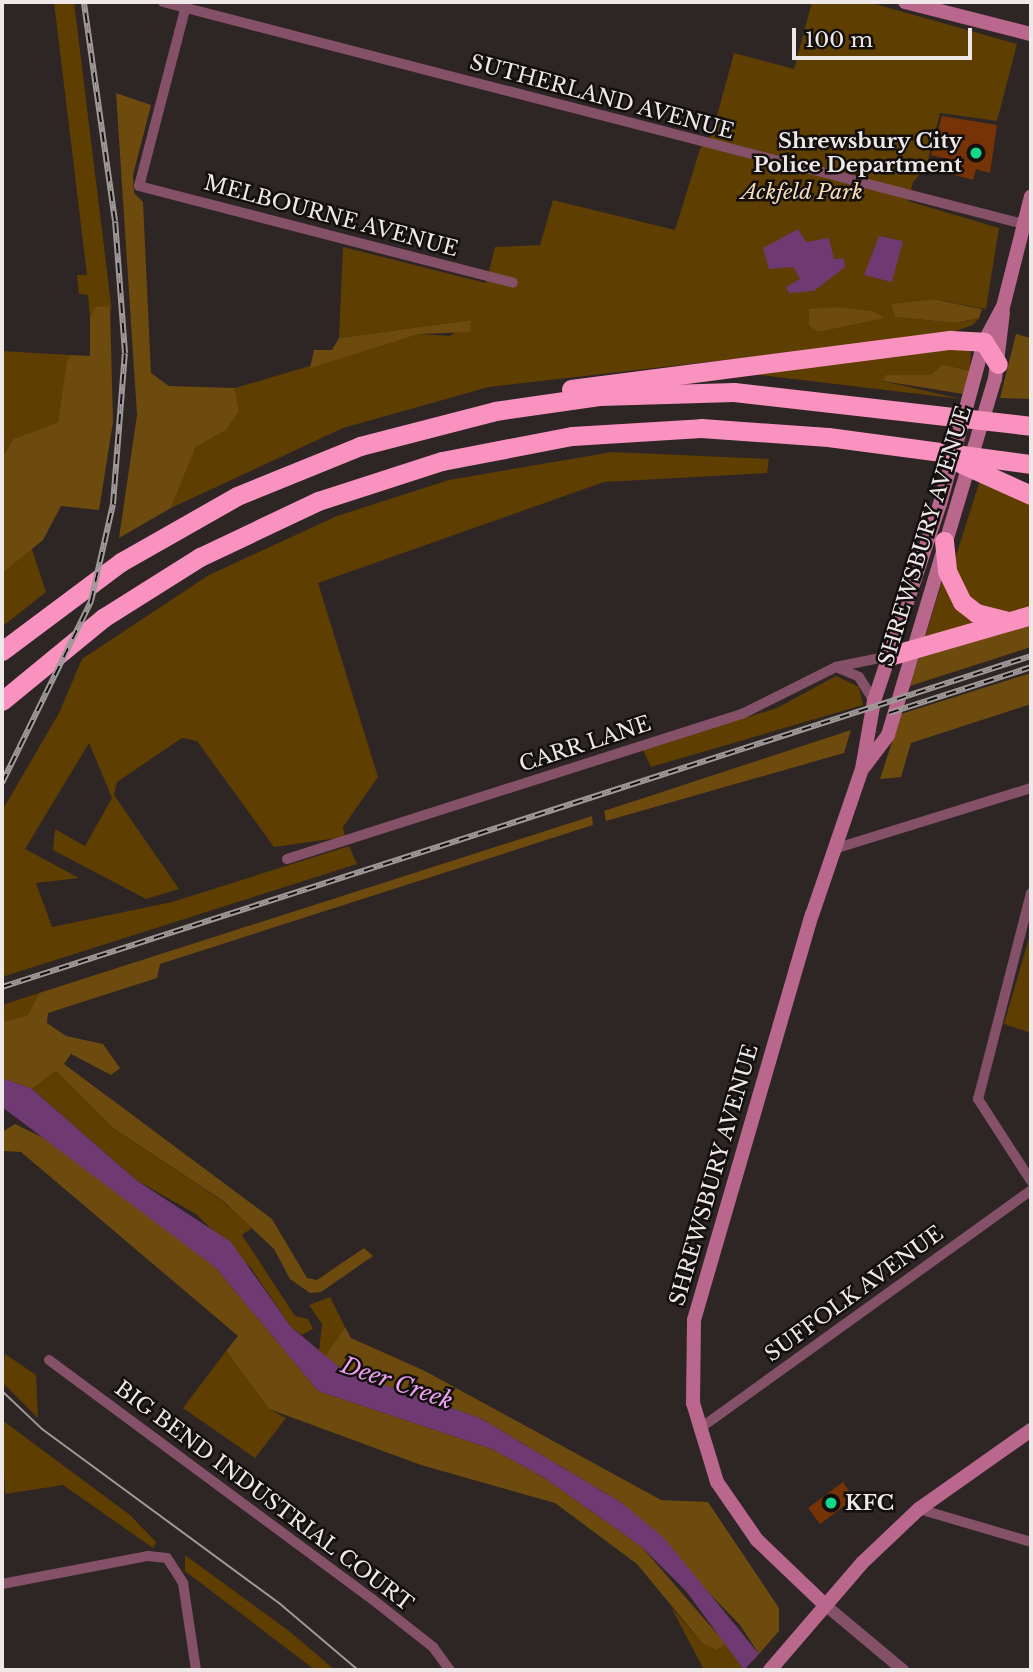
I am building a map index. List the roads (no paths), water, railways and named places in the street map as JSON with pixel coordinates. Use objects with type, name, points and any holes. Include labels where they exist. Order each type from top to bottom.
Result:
[{"type":"highway","points":[[2,651],[34,624],[154,541],[297,470],[587,384],[680,370],[950,340],[984,342],[997,372]]},
{"type":"highway","points":[[495,411],[599,396],[734,392],[1031,426]]},
{"type":"highway","points":[[5,698],[137,595],[318,501],[504,447],[701,428],[1031,464]]},
{"type":"highway","points":[[933,452],[1031,495]]},
{"type":"highway","points":[[944,541],[947,571],[962,602],[993,620],[1022,618]]},
{"type":"highway","points":[[889,656],[909,653],[1022,618]]},
{"type":"main road","points":[[905,2],[1031,34]]},
{"type":"main road","name":"SHREWSBURY AVENUE","points":[[824,1604],[745,1527],[717,1482],[699,1429],[691,1374],[697,1301],[834,849],[862,769],[874,701],[940,504],[984,342],[1003,307],[1028,225],[1031,196]]},
{"type":"main road","name":"SHREWSBURY AVENUE","points":[[862,769],[888,735],[909,653],[997,372],[1003,307]]},
{"type":"main road","points":[[770,1670],[824,1604],[919,1509],[1031,1430]]},
{"type":"street","name":"SUTHERLAND AVENUE","points":[[163,2],[186,5],[1028,225]]},
{"type":"street","name":"MELBOURNE AVENUE","points":[[186,5],[139,186],[513,283]]},
{"type":"street","name":"CARR LANE","points":[[287,859],[742,714],[836,667],[889,656]]},
{"type":"street","points":[[836,667],[859,677],[874,701]]},
{"type":"street","points":[[834,849],[1031,788]]},
{"type":"street","points":[[1031,893],[978,1099],[1031,1181]]},
{"type":"street","name":"SUFFOLK AVENUE","points":[[699,1429],[1031,1190]]},
{"type":"street","name":"BIG BEND INDUSTRIAL COURT","points":[[49,1360],[372,1599],[433,1647],[450,1670]]},
{"type":"street","points":[[919,1509],[1031,1542]]},
{"type":"street","points":[[2,1584],[148,1556],[167,1558],[183,1583],[196,1670]]},
{"type":"street","points":[[824,1604],[875,1653],[903,1670]]},
{"type":"tram line","points":[[2,1391],[42,1429],[279,1603],[358,1670]]},
{"type":"railway","points":[[2,783],[91,601],[113,504],[125,353],[115,221],[84,2]]},
{"type":"railway","points":[[2,987],[1031,656]]},
{"type":"railway","points":[[889,713],[1031,667]]},
{"type":"place","name":"Shrewsbury City Police Department","points":[[976,153]]},
{"type":"place","name":"KFC","points":[[831,1503]]},
{"type":"park label","name":"Ackfeld Park","points":[[802,192]]},
{"type":"water label","name":"Deer Creek","points":[[397,1383]]}]
